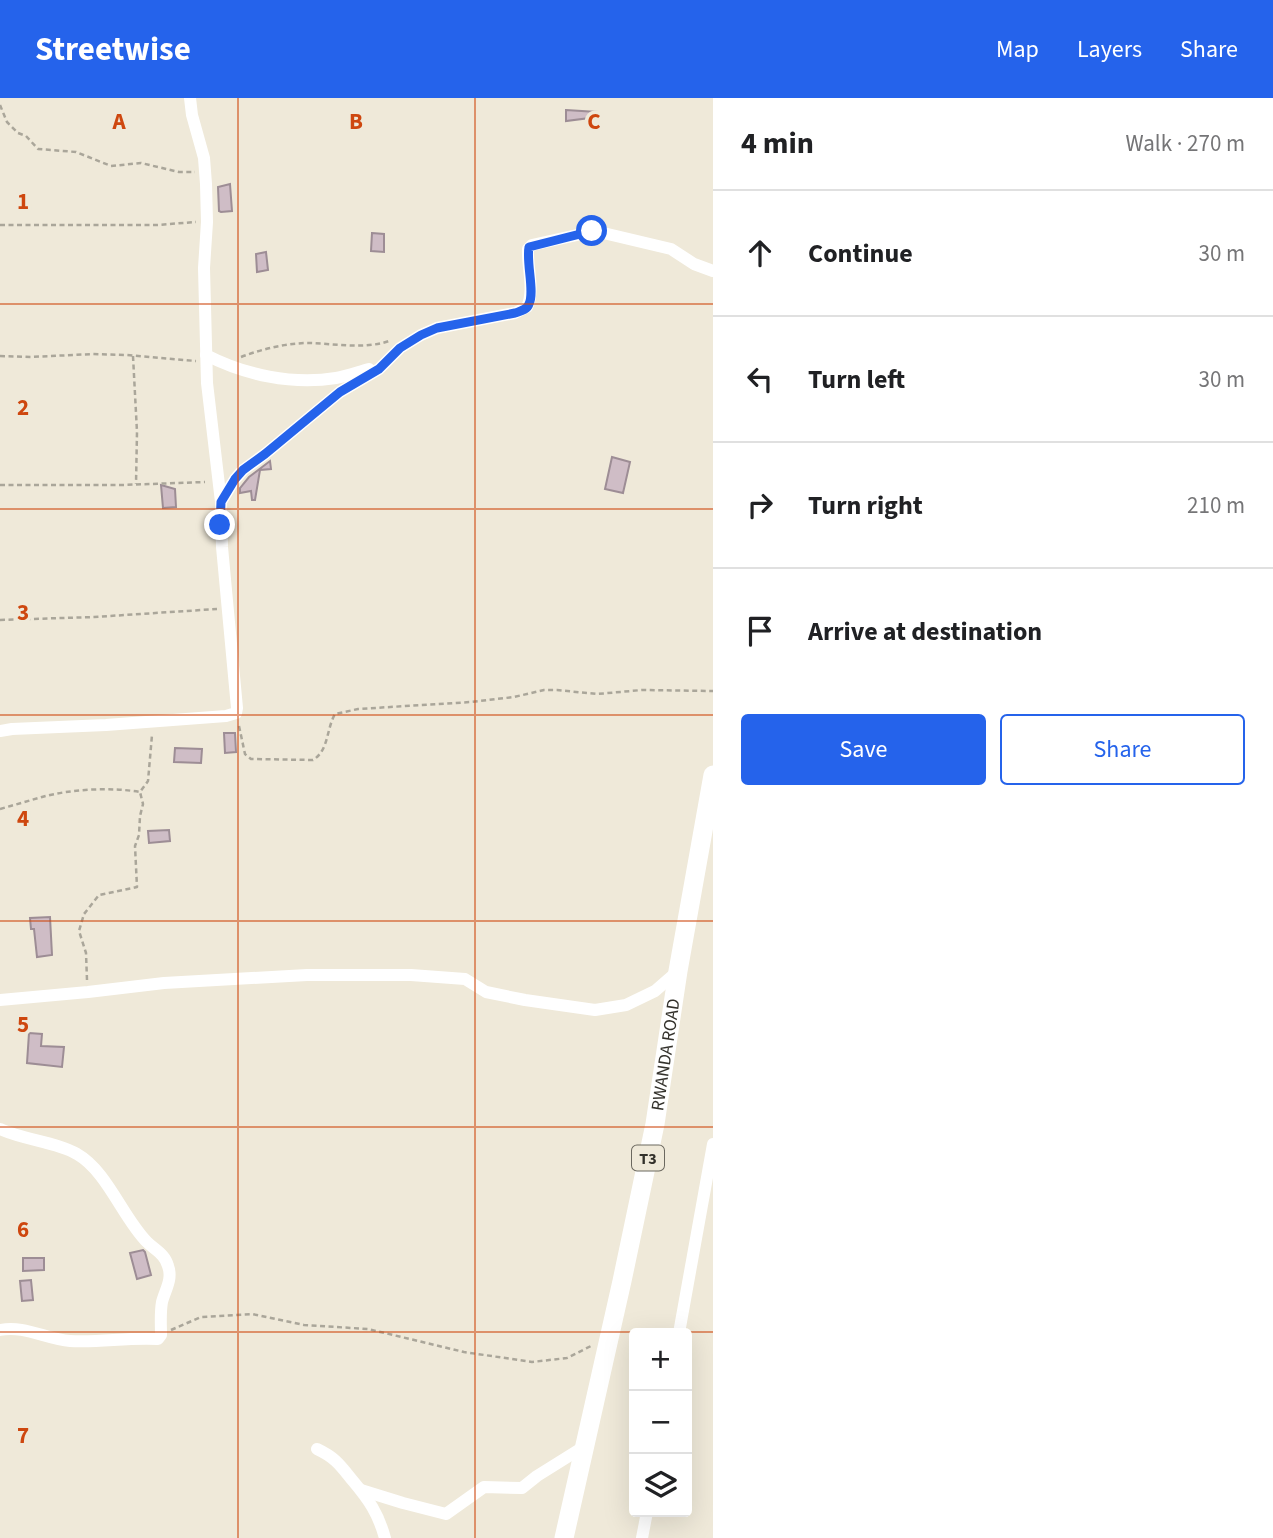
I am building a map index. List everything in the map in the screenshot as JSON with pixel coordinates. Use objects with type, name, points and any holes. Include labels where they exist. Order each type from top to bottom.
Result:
[{"type":"highway","name":"RWANDA ROAD","points":[[564,1538],[655,1124],[678,971],[713,775]]},
{"type":"street","points":[[0,732],[12,729],[226,716],[236,713],[222,547],[221,502],[207,383],[210,359],[204,268],[207,222],[205,167],[190,98]]},
{"type":"street","points":[[221,502],[243,470],[340,392],[379,369],[400,348],[437,328],[515,313],[527,307],[531,297],[527,257],[528,248],[532,245],[595,231],[671,249],[694,264],[713,271]]},
{"type":"street","points":[[210,359],[251,373],[291,380],[337,377],[383,365]]},
{"type":"street","points":[[0,1000],[164,983],[307,975],[411,975],[466,979],[486,992],[595,1010],[626,1005],[655,991],[678,971]]},
{"type":"street","points":[[0,1129],[76,1153],[109,1188],[132,1223],[147,1242],[162,1254],[169,1267],[169,1284],[163,1300],[161,1335],[158,1339],[95,1342],[66,1340],[32,1331],[8,1328],[0,1330]]},
{"type":"street","points":[[680,1328],[708,1199],[713,1144]]},
{"type":"street","points":[[361,1490],[446,1514],[484,1487],[522,1488],[585,1446]]},
{"type":"street","points":[[317,1449],[337,1461],[372,1504],[385,1538]]},
{"type":"street","points":[[642,1538],[646,1517]]},
{"type":"path","points":[[0,105],[7,122],[38,149],[76,152],[111,166],[141,163],[188,173],[205,167]]},
{"type":"path","points":[[0,225],[157,225],[207,222]]},
{"type":"path","points":[[0,356],[93,354],[225,360],[282,345],[307,343],[364,346],[390,341]]},
{"type":"path","points":[[132,356],[137,432],[136,484]]},
{"type":"path","points":[[0,485],[219,482]]},
{"type":"path","points":[[0,620],[116,616],[228,608]]},
{"type":"path","points":[[236,713],[248,758],[302,761],[313,760],[324,750],[330,722],[335,714],[358,709],[471,702],[557,690],[597,694],[642,690],[713,691]]},
{"type":"path","points":[[88,992],[86,953],[79,931],[84,914],[99,895],[137,887],[135,846],[143,804],[140,792],[148,780],[151,721]]},
{"type":"path","points":[[0,809],[45,796],[76,792],[140,792]]},
{"type":"path","points":[[161,1335],[201,1317],[252,1314],[304,1325],[368,1329],[464,1352],[532,1362],[567,1358],[610,1336]]},
{"type":"building","points":[[566,110],[597,112],[597,117],[566,121]]},
{"type":"building","points":[[230,184],[232,211],[221,212],[218,187]]},
{"type":"building","points":[[372,233],[384,234],[384,252],[371,251]]},
{"type":"building","points":[[266,252],[268,270],[257,272],[256,254]]},
{"type":"building","points":[[612,457],[630,462],[623,493],[605,489]]},
{"type":"building","points":[[270,461],[271,469],[260,470],[255,500],[252,500],[251,491],[240,493],[240,488],[249,477]]},
{"type":"building","points":[[161,485],[175,489],[176,507],[163,508]]},
{"type":"building","points":[[224,733],[235,733],[236,752],[225,753]]},
{"type":"building","points":[[175,748],[202,749],[201,763],[174,762]]},
{"type":"building","points":[[169,830],[170,841],[149,843],[148,831]]},
{"type":"building","points":[[50,917],[52,955],[37,957],[30,918]]},
{"type":"building","points":[[29,1033],[42,1034],[41,1046],[64,1047],[62,1067],[27,1063]]},
{"type":"building","points":[[143,1250],[151,1275],[137,1279],[130,1253]]},
{"type":"building","points":[[23,1258],[44,1258],[44,1270],[23,1271]]},
{"type":"building","points":[[31,1280],[33,1300],[22,1301],[20,1281]]},
{"type":"route","points":[[220,525],[221,502],[243,470],[340,392],[379,369],[400,348],[421,335],[437,328],[525,309],[531,297],[528,248],[592,231]]}]
